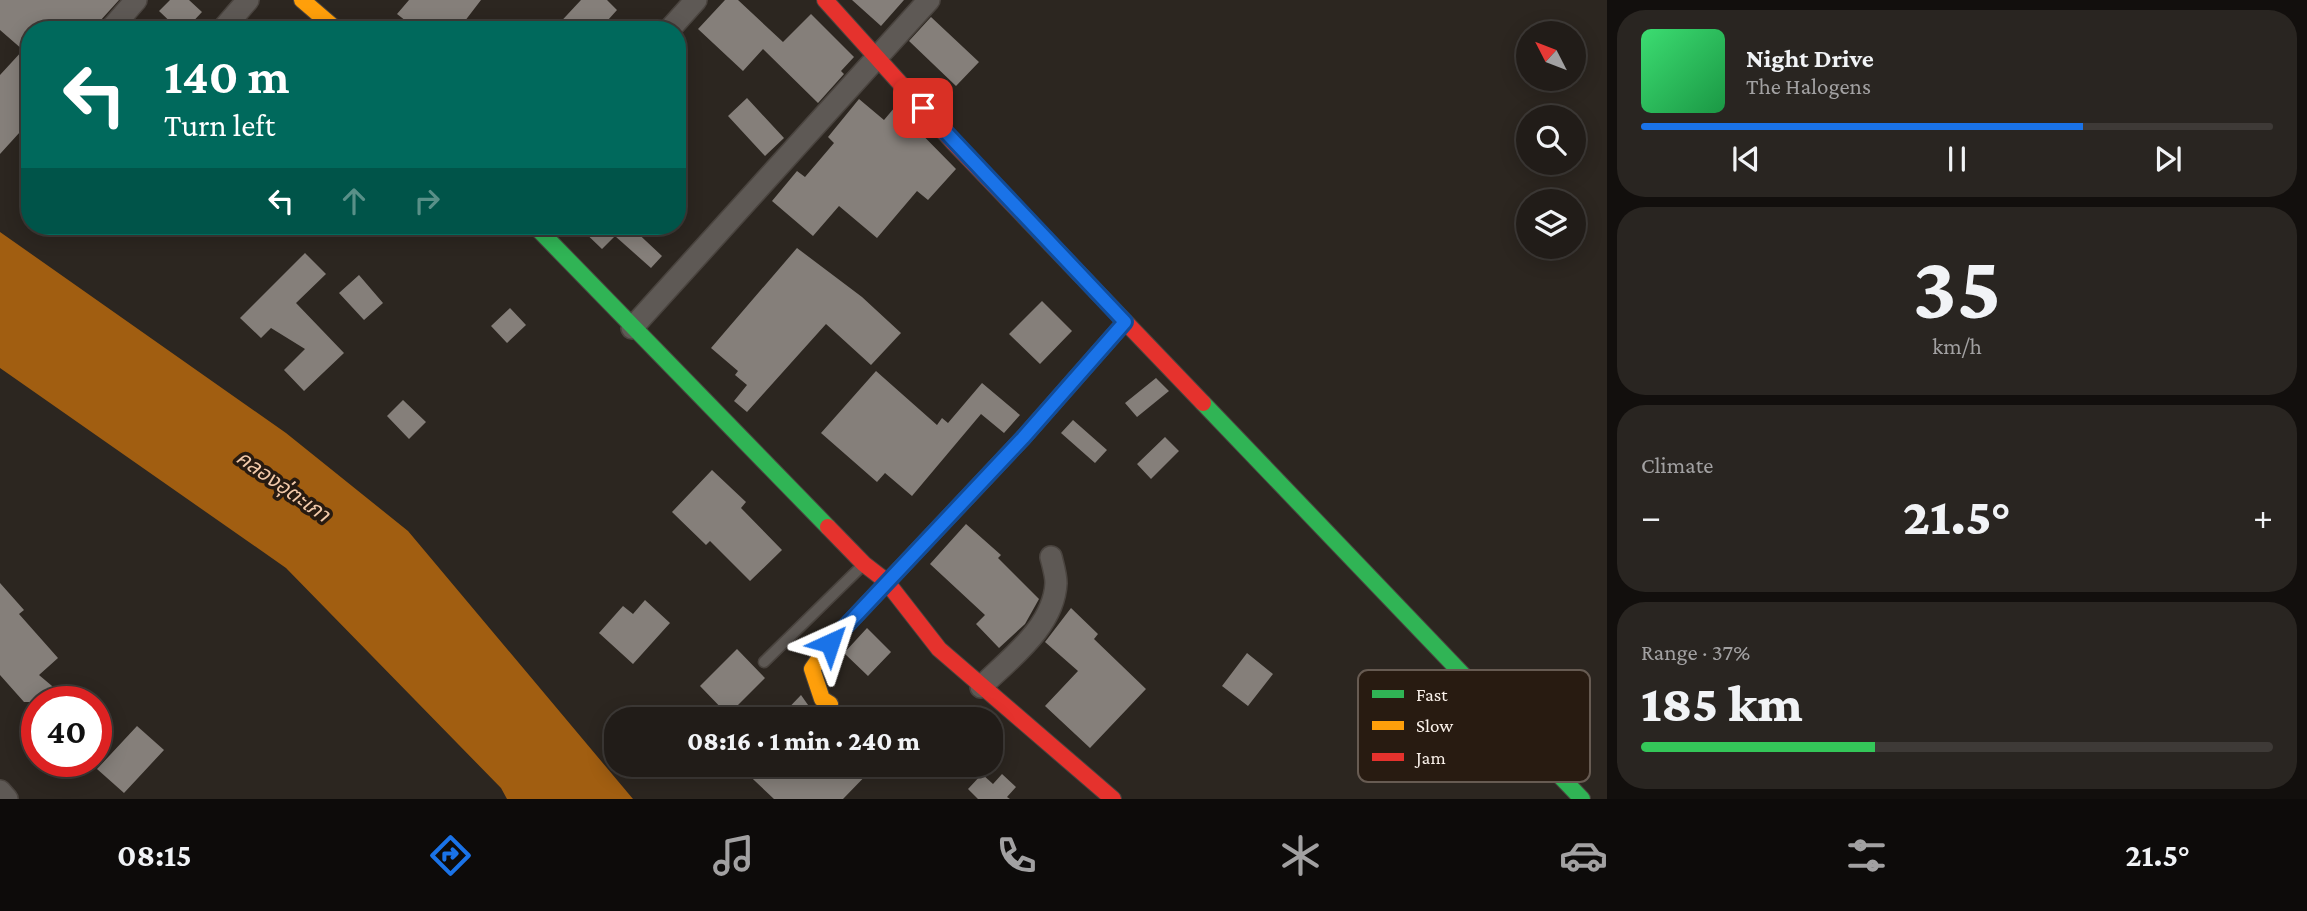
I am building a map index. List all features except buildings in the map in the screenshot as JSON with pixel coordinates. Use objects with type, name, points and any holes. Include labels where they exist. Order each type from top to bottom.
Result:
[{"type":"street","points":[[118,21],[136,0]]},
{"type":"street","points":[[230,21],[248,0]]},
{"type":"street","points":[[302,0],[326,21]]},
{"type":"street","points":[[677,21],[696,0]]},
{"type":"street","points":[[825,0],[953,142],[1458,670]]},
{"type":"street","points":[[632,328],[929,0]]},
{"type":"street","points":[[544,235],[864,564],[886,581],[939,649],[1114,799]]},
{"type":"street","points":[[830,704],[822,699],[812,670],[830,643],[1023,438],[1125,322]]},
{"type":"street","points":[[981,687],[1033,635],[1051,609],[1056,582],[1051,556]]},
{"type":"street","points":[[1566,782],[1582,799]]},
{"type":"street","points":[[0,790],[7,799]]},
{"type":"lane","points":[[764,662],[864,564]]},
{"type":"water","name":"คลองอุ่ตะเภา","points":[[0,232],[286,433],[408,531],[604,764],[604,777],[615,777],[633,799],[507,799],[501,788],[286,568],[0,368]]},
{"type":"traffic: fast","points":[[544,235],[828,527]]},
{"type":"traffic: fast","points":[[1203,403],[1459,670]]},
{"type":"traffic: fast","points":[[1566,782],[1582,799]]},
{"type":"traffic: slow","points":[[302,0],[326,21]]},
{"type":"traffic: slow","points":[[830,704],[822,699],[812,669],[830,643],[1023,438],[1125,322]]},
{"type":"traffic: jam","points":[[825,0],[953,142],[1203,403]]},
{"type":"traffic: jam","points":[[828,527],[864,564],[886,581],[939,649],[1113,799]]},
{"type":"route","points":[[830,643],[1023,438],[1125,322],[923,108]]}]
